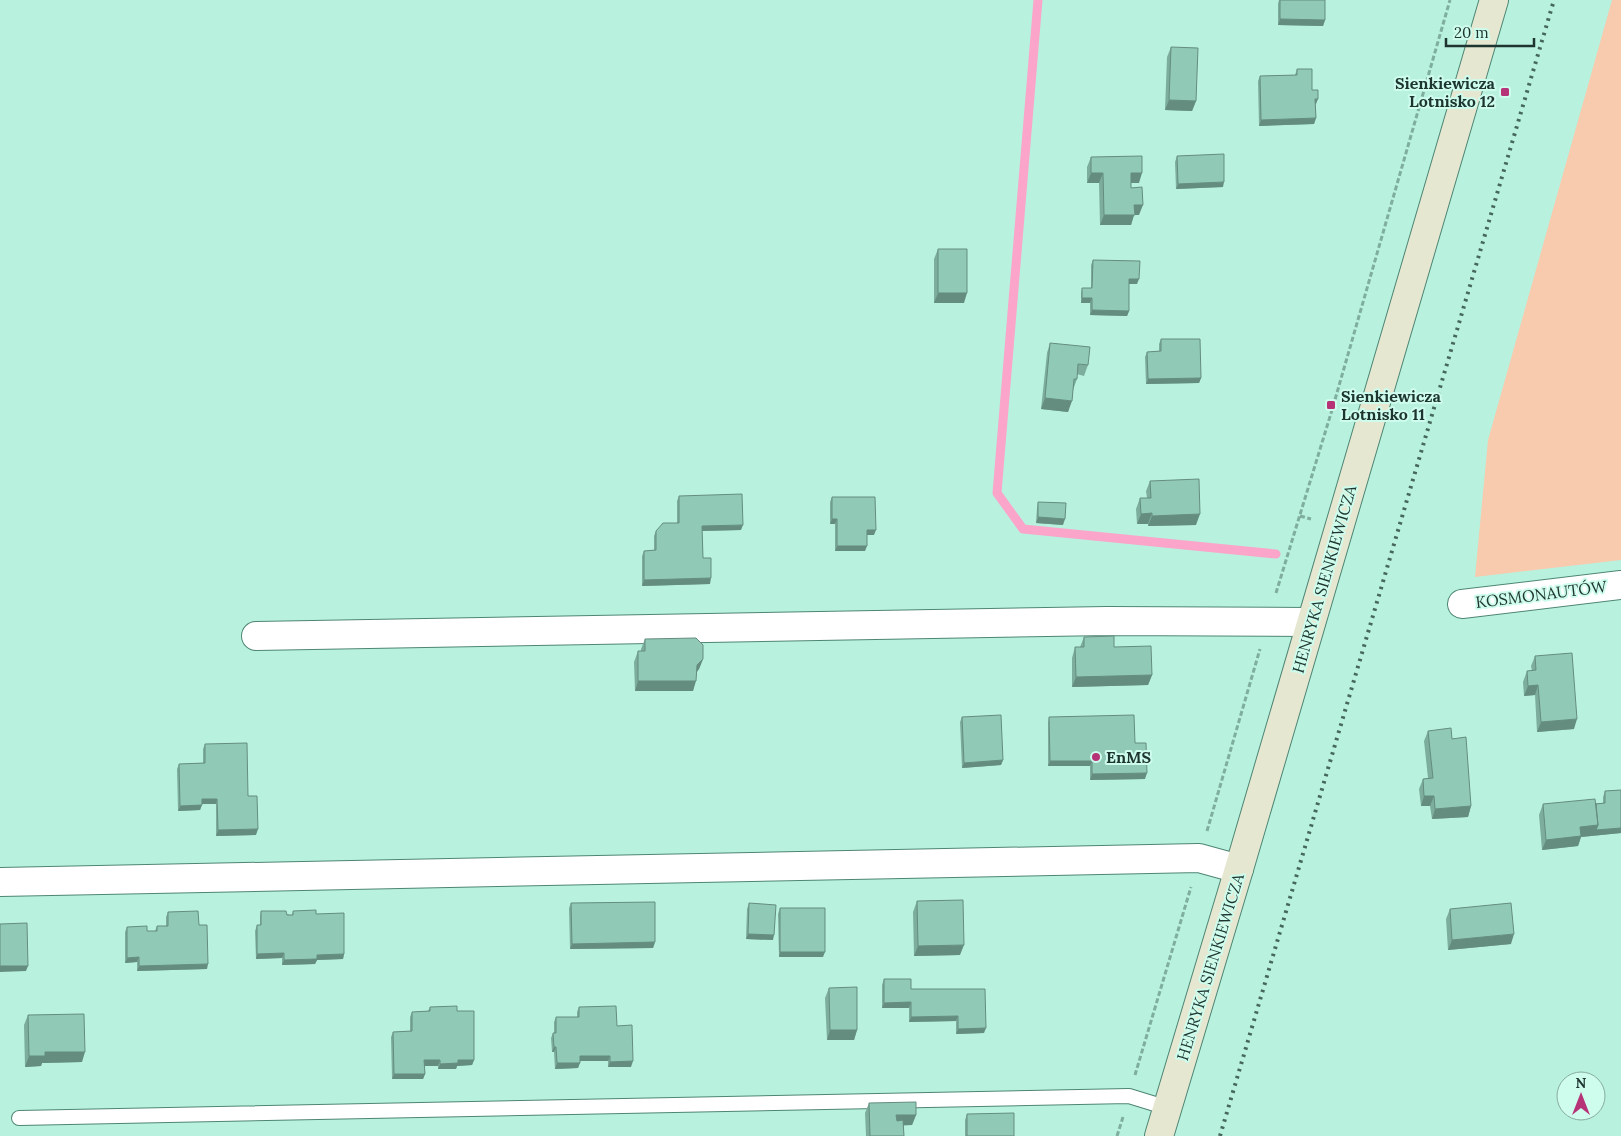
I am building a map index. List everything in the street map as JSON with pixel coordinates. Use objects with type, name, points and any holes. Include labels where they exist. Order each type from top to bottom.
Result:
[{"type":"main road","name":"HENRYKA SIENKIEWICZA","points":[[1159,1136],[1491,11]]},
{"type":"street","name":"KOSMONAUTÓW","points":[[1462,604],[1621,585]]},
{"type":"street","points":[[256,636],[1097,621],[1312,622]]},
{"type":"street","points":[[0,882],[1200,858],[1239,869]]},
{"type":"lane","points":[[19,1118],[1129,1096],[1168,1108]]},
{"type":"path","points":[[1118,1136],[1332,410],[1450,0]]},
{"type":"shaded area","points":[[1612,0],[1621,0],[1621,560],[1475,577],[1488,440]]},
{"type":"building","points":[[1280,0],[1325,0],[1325,20],[1280,19]]},
{"type":"building","points":[[1171,47],[1198,48],[1196,101],[1169,100]]},
{"type":"building","points":[[1297,69],[1312,69],[1312,90],[1318,90],[1318,99],[1315,99],[1316,118],[1261,120],[1260,76],[1297,75]]},
{"type":"building","points":[[1224,154],[1224,182],[1178,184],[1177,156]]},
{"type":"building","points":[[1142,156],[1142,173],[1131,173],[1131,188],[1142,187],[1143,205],[1134,205],[1135,215],[1104,215],[1103,173],[1091,173],[1091,157]]},
{"type":"building","points":[[938,249],[967,249],[967,293],[938,293]]},
{"type":"building","points":[[1093,260],[1140,261],[1139,279],[1129,279],[1129,311],[1092,310],[1092,298],[1082,298],[1082,288],[1092,288]]},
{"type":"building","points":[[1161,339],[1200,339],[1201,378],[1148,379],[1147,352],[1161,351]]},
{"type":"building","points":[[1050,343],[1090,347],[1088,365],[1078,364],[1077,379],[1074,379],[1072,401],[1045,398]]},
{"type":"building","points":[[1199,479],[1200,514],[1152,516],[1152,513],[1141,514],[1140,498],[1151,498],[1150,481]]},
{"type":"building","points":[[742,494],[743,525],[702,526],[703,558],[711,558],[711,578],[644,580],[644,551],[656,550],[656,531],[663,523],[679,523],[679,496]]},
{"type":"building","points":[[832,497],[875,497],[876,530],[867,530],[867,546],[837,546],[837,519],[832,519]]},
{"type":"building","points":[[1038,502],[1066,503],[1065,519],[1038,517]]},
{"type":"building","points":[[1114,636],[1114,647],[1151,646],[1152,675],[1076,677],[1075,647],[1084,647],[1084,637]]},
{"type":"building","points":[[696,638],[703,645],[703,659],[697,665],[696,681],[638,681],[638,651],[645,651],[645,639]]},
{"type":"building","points":[[1572,653],[1577,719],[1541,722],[1538,685],[1528,686],[1527,671],[1536,670],[1535,656]]},
{"type":"building","points":[[1001,715],[1003,760],[964,763],[962,717]]},
{"type":"building","name":"EnMS","points":[[1134,715],[1135,743],[1146,743],[1147,773],[1092,774],[1092,761],[1050,761],[1049,717]]},
{"type":"building","points":[[1451,728],[1452,739],[1466,737],[1471,806],[1435,809],[1434,796],[1424,796],[1423,779],[1433,778],[1428,731]]},
{"type":"building","points":[[247,743],[248,796],[257,796],[258,829],[218,830],[217,799],[202,799],[202,805],[180,806],[179,764],[205,763],[205,744]]},
{"type":"building","points":[[1621,790],[1621,828],[1596,830],[1598,825],[1596,804],[1605,803],[1605,791]]},
{"type":"building","points":[[1595,799],[1598,825],[1580,827],[1581,836],[1546,840],[1543,804]]},
{"type":"building","points":[[963,900],[964,945],[918,946],[917,901]]},
{"type":"building","points":[[655,902],[655,942],[572,944],[571,903]]},
{"type":"building","points":[[749,903],[776,905],[774,935],[748,934]]},
{"type":"building","points":[[1511,903],[1514,934],[1452,940],[1450,909]]},
{"type":"building","points":[[780,908],[825,908],[825,952],[780,952]]},
{"type":"building","points":[[316,910],[316,914],[344,913],[344,954],[317,955],[317,959],[284,960],[284,953],[257,954],[257,925],[261,925],[261,911],[286,911],[287,915],[293,915],[293,911]]},
{"type":"building","points":[[198,911],[199,925],[207,925],[208,964],[139,966],[139,957],[127,958],[127,927],[147,926],[147,931],[157,931],[157,926],[168,926],[168,912]]},
{"type":"building","points":[[27,923],[28,966],[0,966],[0,924]]},
{"type":"building","points":[[884,979],[911,979],[911,989],[985,989],[986,1028],[958,1029],[958,1016],[911,1017],[911,1002],[884,1003]]},
{"type":"building","points":[[857,987],[857,1030],[830,1030],[829,988]]},
{"type":"building","points":[[457,1006],[457,1011],[474,1011],[474,1060],[458,1060],[458,1063],[440,1064],[440,1060],[424,1060],[425,1074],[394,1074],[393,1032],[412,1031],[412,1012],[430,1011],[430,1007]]},
{"type":"building","points":[[616,1006],[617,1026],[632,1025],[633,1061],[610,1062],[610,1056],[580,1056],[580,1063],[557,1063],[553,1033],[556,1033],[556,1017],[579,1017],[579,1007]]},
{"type":"building","points":[[84,1014],[85,1052],[45,1052],[45,1056],[29,1056],[28,1015]]},
{"type":"building","points":[[916,1102],[916,1115],[896,1115],[897,1121],[903,1120],[904,1136],[870,1136],[869,1103]]},
{"type":"building","points":[[1014,1113],[1014,1136],[967,1136],[967,1114]]},
{"type":"waterway","points":[[1038,0],[997,493],[1023,529],[1276,554]]},
{"type":"railway","points":[[1220,1136],[1554,0]]},
{"type":"place","name":"Sienkiewicza Lotnisko 12","points":[[1505,92]]},
{"type":"place","name":"Sienkiewicza Lotnisko 11","points":[[1331,405]]},
{"type":"place","name":"EnMS","points":[[1096,757]]}]
